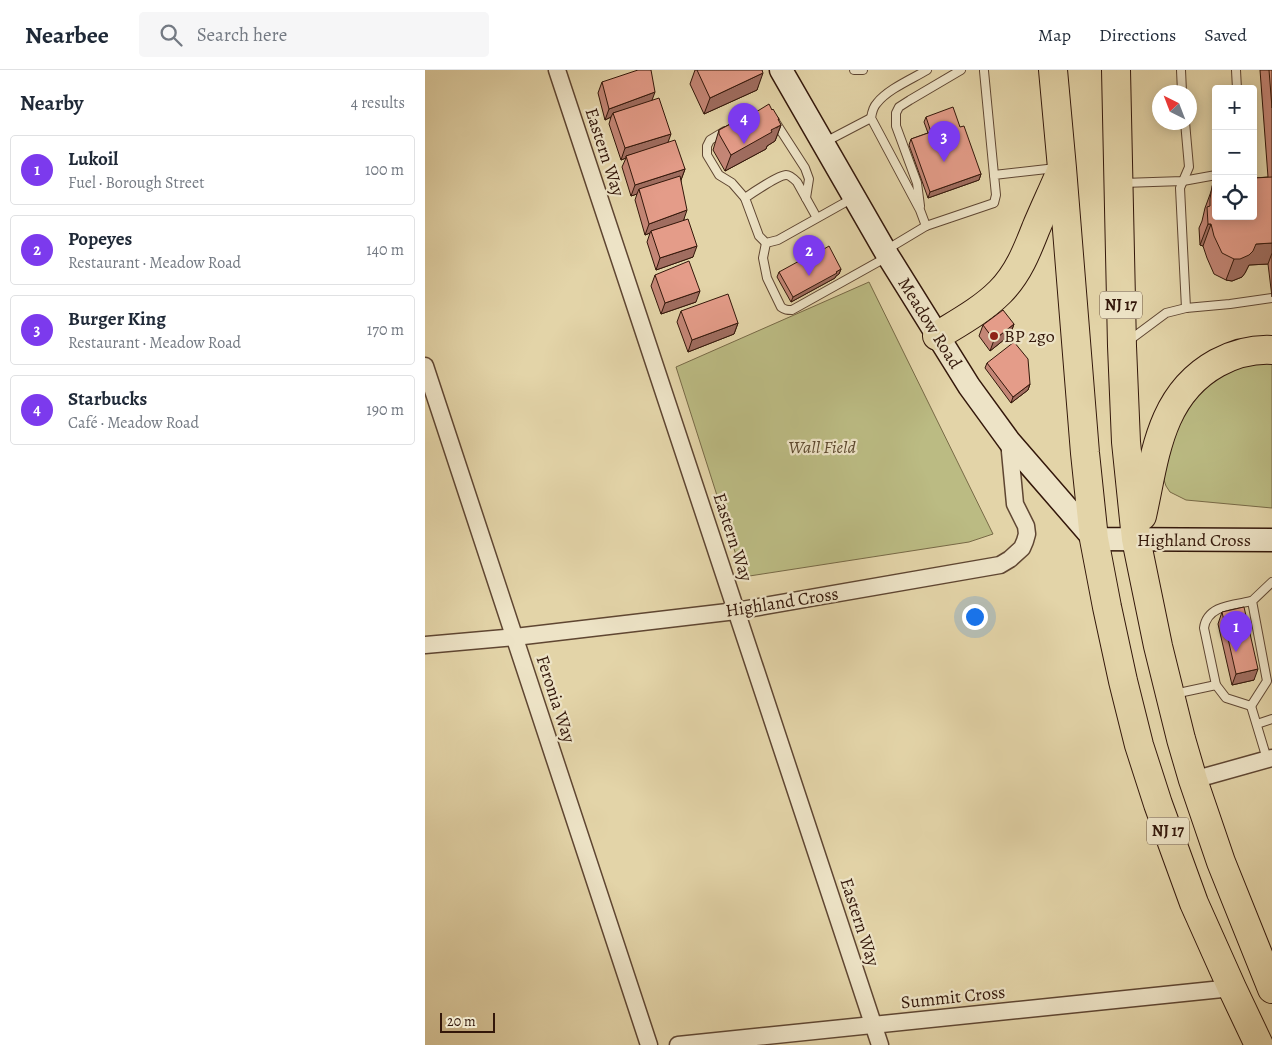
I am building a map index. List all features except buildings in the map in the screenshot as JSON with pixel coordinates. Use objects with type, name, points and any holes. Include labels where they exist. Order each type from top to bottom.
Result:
[{"type":"highway","name":"NJ 17","points":[[1053,70],[1085,453],[1158,646],[1193,780],[1221,862],[1272,989]]},
{"type":"highway","name":"NJ 17","points":[[1116,70],[1122,346],[1127,442],[1116,539],[1117,654],[1139,745],[1158,804],[1194,903],[1259,1045]]},
{"type":"highway","points":[[937,336],[990,301],[1017,271],[1062,168]]},
{"type":"highway","points":[[1116,539],[1169,414],[1180,395],[1199,376],[1225,359],[1256,350],[1272,350]]},
{"type":"main road","name":"Meadow Road","points":[[781,70],[887,254],[969,386],[1009,441],[1116,539]]},
{"type":"main road","name":"Highland Cross","points":[[1116,539],[1271,543]]},
{"type":"street","name":"Eastern Way","points":[[557,70],[879,1045]]},
{"type":"street","name":"Feronia Way","points":[[425,366],[649,1045]]},
{"type":"street","name":"Highland Cross","points":[[425,645],[515,637],[736,610],[1000,564],[1010,559],[1022,548],[1027,534],[1026,526],[1015,504],[1009,441]]},
{"type":"street","points":[[1193,780],[1270,758]]},
{"type":"street","name":"Summit Cross","points":[[678,1045],[1232,988]]},
{"type":"lane","points":[[854,70],[863,70]]},
{"type":"lane","points":[[926,226],[920,210],[871,118],[873,108],[882,98],[927,70]]},
{"type":"lane","points":[[920,210],[917,183],[896,126],[896,113],[899,107],[961,70]]},
{"type":"lane","points":[[766,243],[763,258],[767,278],[781,307],[785,310],[792,310],[887,254],[926,226],[994,203],[996,195],[986,70]]},
{"type":"lane","points":[[1181,70],[1182,85]]},
{"type":"lane","points":[[1236,70],[1237,85]]},
{"type":"lane","points":[[769,116],[774,120],[805,168],[809,179],[806,198]]},
{"type":"lane","points":[[823,143],[871,118]]},
{"type":"lane","points":[[733,127],[710,140],[707,146],[707,156],[719,175],[732,183],[745,198],[759,236],[766,243]]},
{"type":"lane","points":[[1186,130],[1189,166],[1180,188],[1186,308]]},
{"type":"lane","points":[[993,175],[1062,168]]},
{"type":"lane","points":[[745,198],[786,175],[797,182],[817,218]]},
{"type":"lane","points":[[1118,183],[1183,181],[1212,176]]},
{"type":"lane","points":[[766,243],[778,240],[854,198]]},
{"type":"lane","points":[[1122,346],[1166,313],[1186,308],[1272,298]]},
{"type":"lane","points":[[1251,706],[1226,698],[1215,685],[1204,628],[1205,620],[1217,608],[1252,601],[1272,582]]},
{"type":"lane","points":[[1251,706],[1267,681],[1252,601]]},
{"type":"lane","points":[[1170,695],[1215,685]]},
{"type":"lane","points":[[1251,706],[1270,758]]},
{"type":"lane","points":[[1257,724],[1272,719]]},
{"type":"green space","name":"Wall Field","points":[[869,282],[993,534],[969,542],[743,577],[676,367]]},
{"type":"green space","points":[[1272,361],[1272,508],[1186,500],[1170,492],[1163,477],[1171,431],[1198,388],[1238,365]]},
{"type":"place","name":"Starbucks","points":[[744,144]]},
{"type":"place","name":"Burger King","points":[[944,162]]},
{"type":"place","name":"Popeyes","points":[[809,276]]},
{"type":"place","name":"BP 2go","points":[[994,336]]},
{"type":"place","name":"Lukoil","points":[[1236,652]]}]
